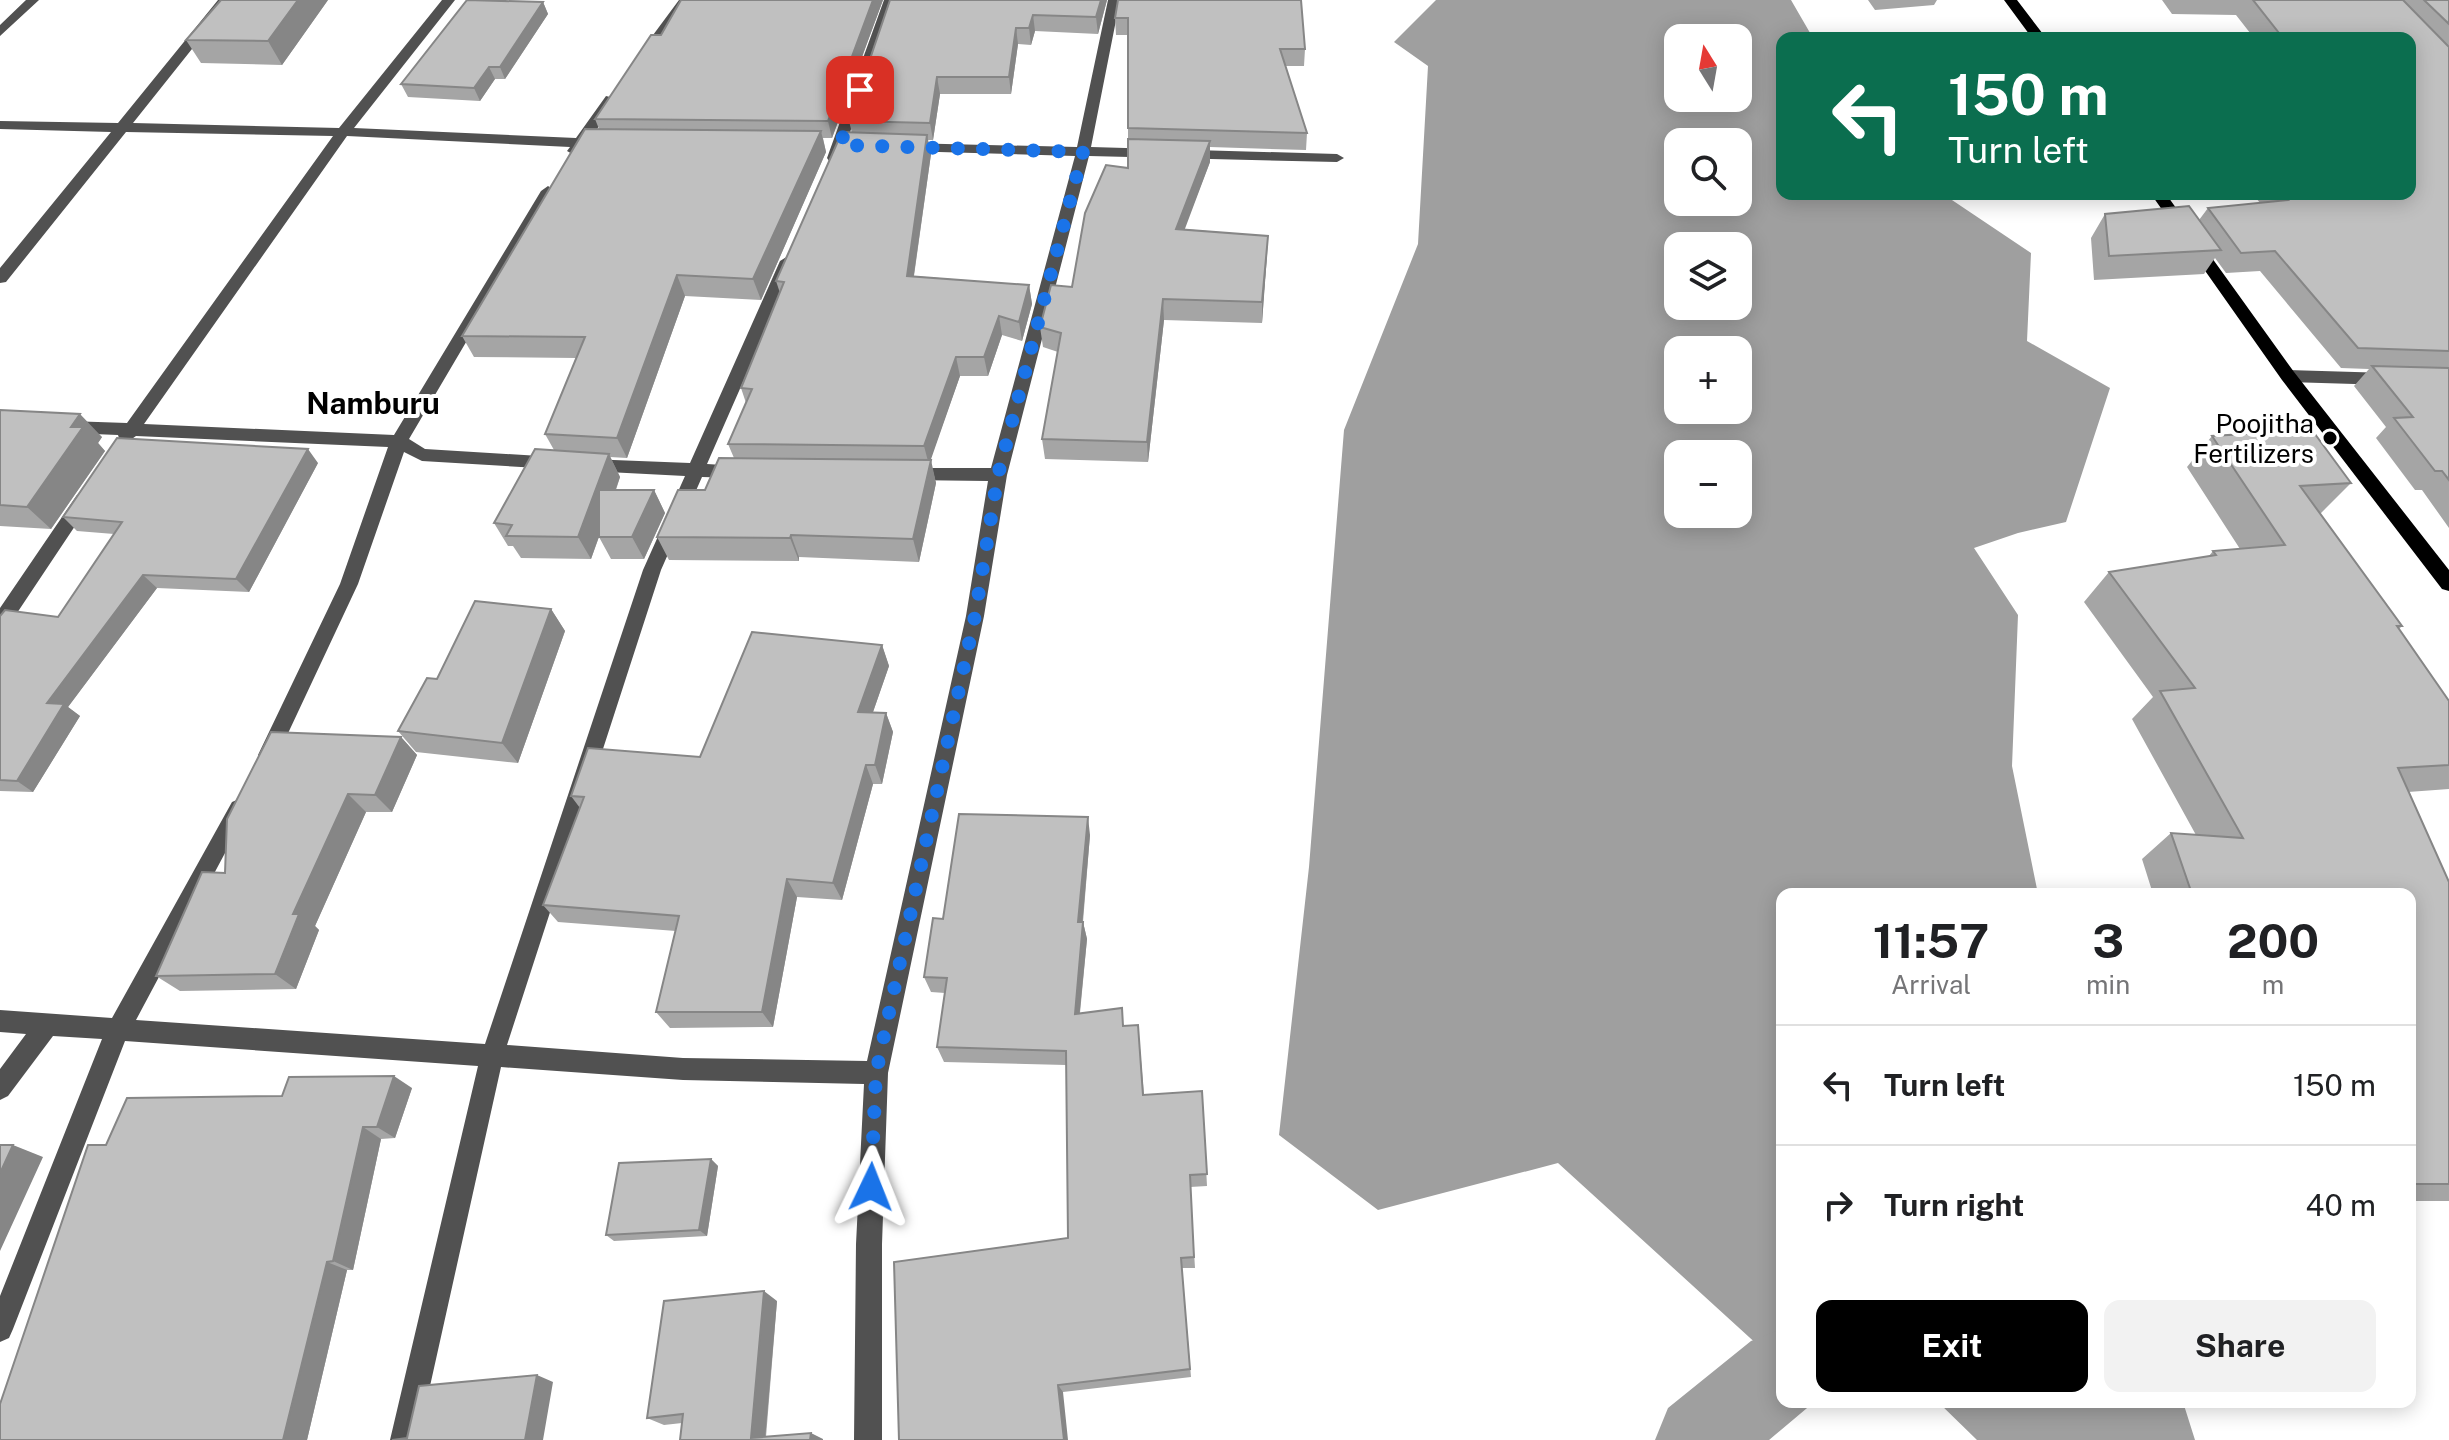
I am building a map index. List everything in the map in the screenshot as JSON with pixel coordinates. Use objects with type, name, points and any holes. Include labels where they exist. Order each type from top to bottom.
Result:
[{"type":"main road","points":[[2010,0],[2034,32]]},
{"type":"main road","points":[[2162,200],[2288,376],[2449,584]]},
{"type":"street","points":[[0,32],[33,0]]},
{"type":"street","points":[[0,278],[125,128],[225,0]]},
{"type":"street","points":[[114,455],[343,132],[449,0]]},
{"type":"street","points":[[0,1329],[117,1031],[256,778],[349,584],[399,441],[578,143],[686,0]]},
{"type":"street","points":[[827,174],[890,0]]},
{"type":"street","points":[[868,1440],[869,1259],[876,1073],[975,616],[998,475],[1083,152],[1114,0]]},
{"type":"street","points":[[0,125],[343,132],[609,143]]},
{"type":"street","points":[[885,147],[1337,158]]},
{"type":"street","points":[[404,1440],[492,1057],[646,585],[795,245]]},
{"type":"street","points":[[2288,376],[2405,379]]},
{"type":"street","points":[[44,426],[399,441],[422,455],[694,472],[755,472]]},
{"type":"street","points":[[892,474],[998,475]]},
{"type":"street","points":[[0,623],[96,481]]},
{"type":"street","points":[[0,1021],[683,1069],[876,1073]]},
{"type":"street","points":[[0,1088],[47,1025]]},
{"type":"shaded area","points":[[1436,0],[1791,0],[1810,32],[1776,32],[1776,200],[1952,200],[2031,253],[2027,341],[2110,388],[2066,522],[2018,533],[1974,548],[2018,615],[2012,766],[2037,888],[1776,888],[1776,1362],[1558,1163],[1378,1210],[1279,1135],[1309,867],[1344,430],[1418,244],[1428,66],[1394,42]]},
{"type":"shaded area","points":[[1944,1408],[2185,1408],[2195,1440],[1977,1440]]},
{"type":"building","points":[[221,0],[298,0],[268,41],[186,40]]},
{"type":"building","points":[[467,0],[543,2],[500,67],[489,67],[474,88],[401,84]]},
{"type":"building","points":[[681,0],[873,0],[828,121],[595,119],[651,35],[661,35]]},
{"type":"building","points":[[890,0],[1101,0],[1096,17],[1033,15],[1029,28],[1016,28],[1009,77],[937,77],[930,123],[849,121]]},
{"type":"building","points":[[1118,0],[1301,0],[1305,49],[1280,49],[1307,133],[1128,128],[1128,18],[1115,18]]},
{"type":"building","points":[[2253,0],[2403,0],[2449,47],[2449,351],[2358,348],[2275,251],[2241,253],[2208,208],[2288,200],[2416,200],[2416,32],[2278,32]]},
{"type":"building","points":[[2424,0],[2449,0],[2449,24]]},
{"type":"building","points":[[585,129],[821,131],[753,279],[677,275],[617,438],[545,434],[585,337],[462,336]]},
{"type":"building","points":[[842,132],[927,135],[907,276],[1029,285],[1019,322],[999,316],[984,357],[956,357],[924,446],[728,444],[752,389],[741,388],[784,282],[776,281]]},
{"type":"building","points":[[1128,139],[1210,141],[1176,229],[1268,236],[1262,302],[1163,299],[1147,442],[1042,439],[1061,333],[1040,327],[1051,285],[1072,287],[1085,213],[1106,165],[1128,168]]},
{"type":"building","points":[[2189,206],[2221,250],[2109,256],[2105,214]]},
{"type":"building","points":[[2372,366],[2449,368],[2449,480],[2442,471],[2435,471],[2394,418],[2413,417]]},
{"type":"building","points":[[0,410],[80,414],[71,427],[83,427],[27,507],[0,505]]},
{"type":"building","points":[[2312,430],[2351,483],[2300,486],[2402,626],[2397,626],[2449,701],[2449,765],[2398,768],[2449,882],[2449,1184],[2416,1184],[2416,888],[2190,888],[2171,833],[2243,838],[2160,691],[2195,688],[2109,572],[2216,555],[2213,551],[2285,545],[2212,436]]},
{"type":"building","points":[[117,438],[308,449],[236,579],[143,575],[47,703],[64,704],[17,781],[0,780],[0,616],[5,610],[58,617],[122,522],[63,517]]},
{"type":"building","points":[[535,449],[609,454],[578,537],[506,536],[512,525],[494,523]]},
{"type":"building","points":[[719,458],[931,460],[913,539],[791,535],[790,538],[657,537],[678,490],[705,490]]},
{"type":"building","points":[[599,490],[654,490],[632,537],[599,537]]},
{"type":"building","points":[[475,601],[551,609],[502,743],[398,731],[427,678],[437,679]]},
{"type":"building","points":[[752,632],[882,645],[858,712],[886,713],[875,765],[866,765],[833,883],[787,879],[762,1012],[656,1012],[679,916],[543,905],[584,797],[571,796],[588,748],[700,757]]},
{"type":"building","points":[[271,732],[401,737],[375,795],[348,794],[293,914],[299,914],[275,974],[156,976],[202,872],[225,873],[227,819]]},
{"type":"building","points":[[959,814],[1088,817],[1078,922],[1083,922],[1075,1014],[1122,1008],[1123,1026],[1138,1025],[1143,1095],[1202,1091],[1207,1174],[1190,1175],[1194,1257],[1181,1258],[1190,1369],[1058,1385],[1064,1440],[899,1440],[894,1262],[1068,1238],[1066,1051],[937,1047],[947,978],[924,977],[933,918],[943,919]]},
{"type":"building","points":[[394,1076],[377,1127],[363,1127],[333,1261],[327,1262],[283,1440],[0,1440],[0,1404],[88,1145],[106,1145],[127,1098],[282,1096],[289,1077]]},
{"type":"building","points":[[0,1145],[13,1145],[0,1173]]},
{"type":"building","points":[[711,1159],[699,1230],[606,1235],[619,1163]]},
{"type":"building","points":[[764,1291],[751,1438],[811,1433],[810,1440],[680,1440],[683,1414],[647,1418],[664,1301]]},
{"type":"building","points":[[537,1375],[525,1440],[392,1440],[407,1438],[419,1386]]},
{"type":"waterway","points":[[1700,1440],[1776,1377]]},
{"type":"place","name":"Poojitha Fertilizers","points":[[2330,438]]},
{"type":"district","name":"Namburu","points":[[373,403]]},
{"type":"route","points":[[860,90],[840,145],[1083,152],[998,475],[975,616],[876,1073],[871,1187]]}]
